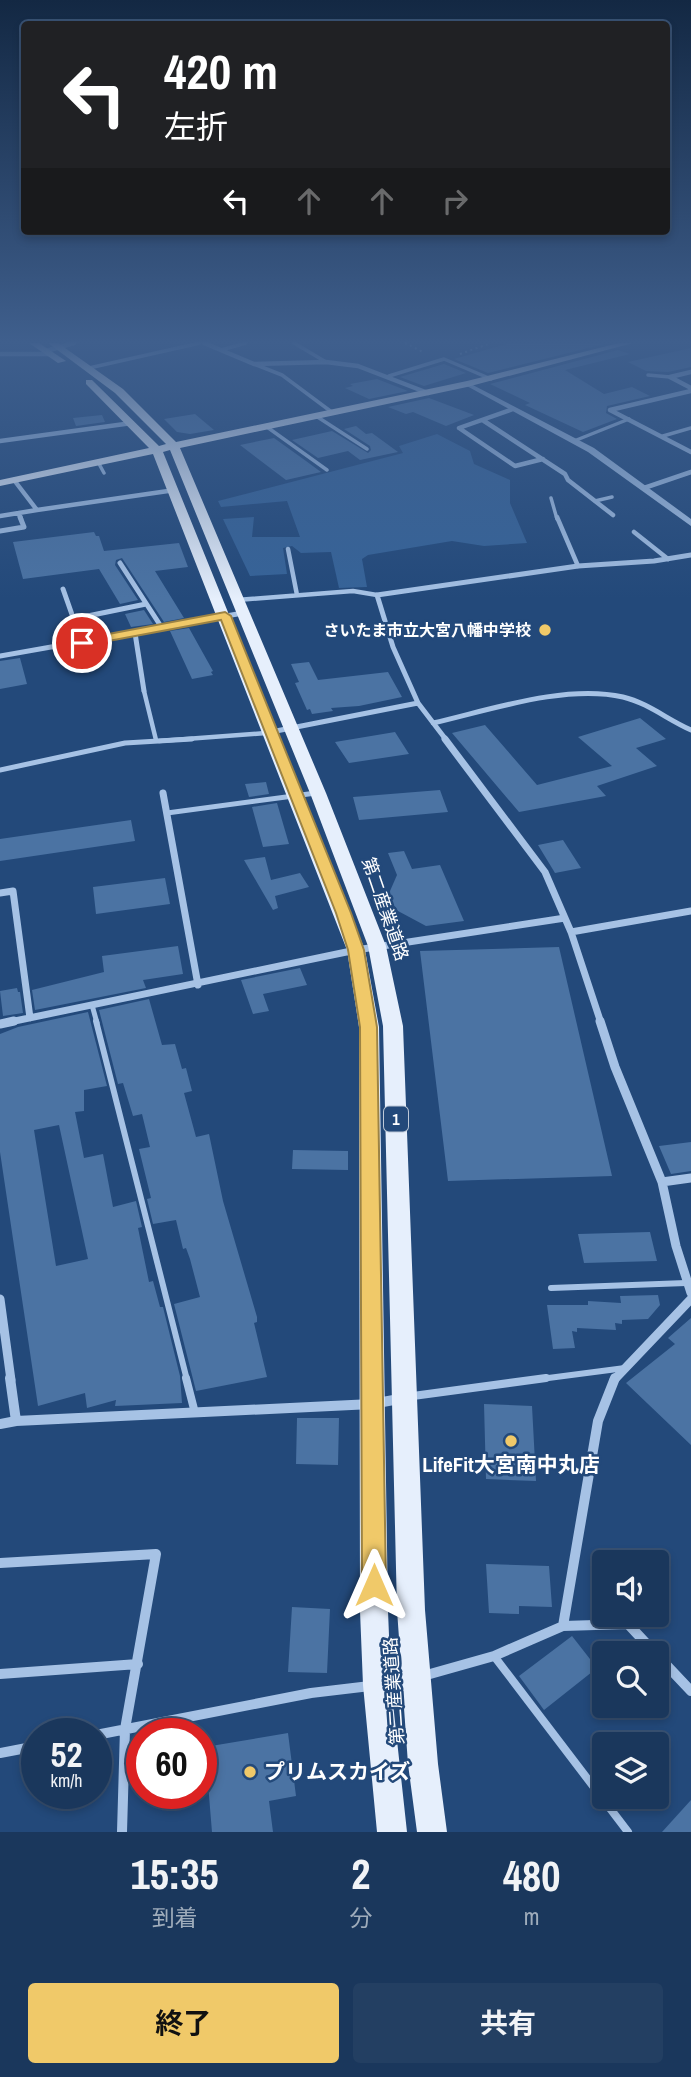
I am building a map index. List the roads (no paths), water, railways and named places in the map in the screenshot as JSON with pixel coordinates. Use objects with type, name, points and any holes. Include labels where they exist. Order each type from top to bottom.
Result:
[{"type":"main road","name":"第二産業道路","points":[[140,428],[166,447],[175,490],[235,610]]},
{"type":"main road","name":"第二産業道路","points":[[150,428],[166,447],[235,610],[280,730],[295,795],[344,913],[356,950],[369,1027],[377,1685],[392,1832]]},
{"type":"main road","points":[[0,483],[101,467],[166,447],[259,428]]},
{"type":"main road","name":"第二産業道路","points":[[280,730],[318,793],[377,946],[393,1026],[414,1678],[432,1832]]},
{"type":"street","points":[[0,441],[92,428]]},
{"type":"street","points":[[460,428],[515,466],[543,459]]},
{"type":"street","points":[[496,428],[565,474],[568,480],[613,514]]},
{"type":"street","points":[[551,428],[591,450],[691,523]]},
{"type":"street","points":[[648,428],[691,452]]},
{"type":"street","points":[[644,488],[691,472]]},
{"type":"street","points":[[684,474],[691,478]]},
{"type":"street","points":[[14,480],[37,510]]},
{"type":"street","points":[[0,516],[175,490]]},
{"type":"street","points":[[0,531],[24,527],[19,513]]},
{"type":"street","points":[[691,555],[578,566],[377,595],[393,648],[418,703],[532,851],[545,872],[571,932],[615,1067],[662,1182],[686,1283],[691,1293]]},
{"type":"street","points":[[120,563],[162,628]]},
{"type":"street","points":[[62,589],[82,643]]},
{"type":"street","points":[[73,619],[146,604]]},
{"type":"street","points":[[0,656],[162,628],[235,610]]},
{"type":"street","points":[[135,633],[144,691]]},
{"type":"street","points":[[433,723],[565,696],[620,696],[691,730]]},
{"type":"street","points":[[280,730],[418,703]]},
{"type":"street","points":[[163,793],[198,985]]},
{"type":"street","points":[[0,893],[13,891],[30,1018]]},
{"type":"street","points":[[571,932],[691,911]]},
{"type":"street","points":[[0,1024],[377,946],[565,918]]},
{"type":"street","points":[[662,1182],[691,1178]]},
{"type":"street","points":[[0,1299],[16,1421]]},
{"type":"street","points":[[563,1626],[598,1421],[614,1380],[691,1299]]},
{"type":"street","points":[[0,1424],[16,1421],[373,1404],[407,1397]]},
{"type":"street","points":[[0,1563],[156,1555],[125,1729],[122,1832]]},
{"type":"street","points":[[112,1732],[311,1693],[377,1685],[444,1672],[494,1656],[563,1626],[628,1624],[644,1641]]},
{"type":"street","points":[[0,1674],[138,1664]]},
{"type":"street","points":[[669,1668],[691,1691]]},
{"type":"street","points":[[0,1753],[21,1749]]},
{"type":"lane","points":[[269,428],[327,470]]},
{"type":"lane","points":[[335,428],[367,449]]},
{"type":"lane","points":[[574,441],[605,428]]},
{"type":"lane","points":[[663,436],[689,428]]},
{"type":"lane","points":[[595,500],[612,496]]},
{"type":"lane","points":[[551,498],[553,509],[578,566]]},
{"type":"lane","points":[[634,532],[668,559]]},
{"type":"lane","points":[[288,549],[297,595]]},
{"type":"lane","points":[[235,610],[297,595],[353,591],[377,595]]},
{"type":"lane","points":[[144,691],[156,740]]},
{"type":"lane","points":[[0,770],[116,745],[156,740],[239,737],[280,730]]},
{"type":"lane","points":[[167,813],[318,793]]},
{"type":"lane","points":[[92,1005],[195,1413]]},
{"type":"lane","points":[[551,1288],[686,1283]]},
{"type":"lane","points":[[407,1397],[625,1368]]},
{"type":"lane","points":[[494,1656],[628,1832]]},
{"type":"place","name":"さいたま市立大宮八幡中学校","points":[[545,630]]},
{"type":"place","name":"LifeFit大宮南中丸店","points":[[511,1441]]},
{"type":"place","name":"プリムスカイズ","points":[[250,1772]]}]
